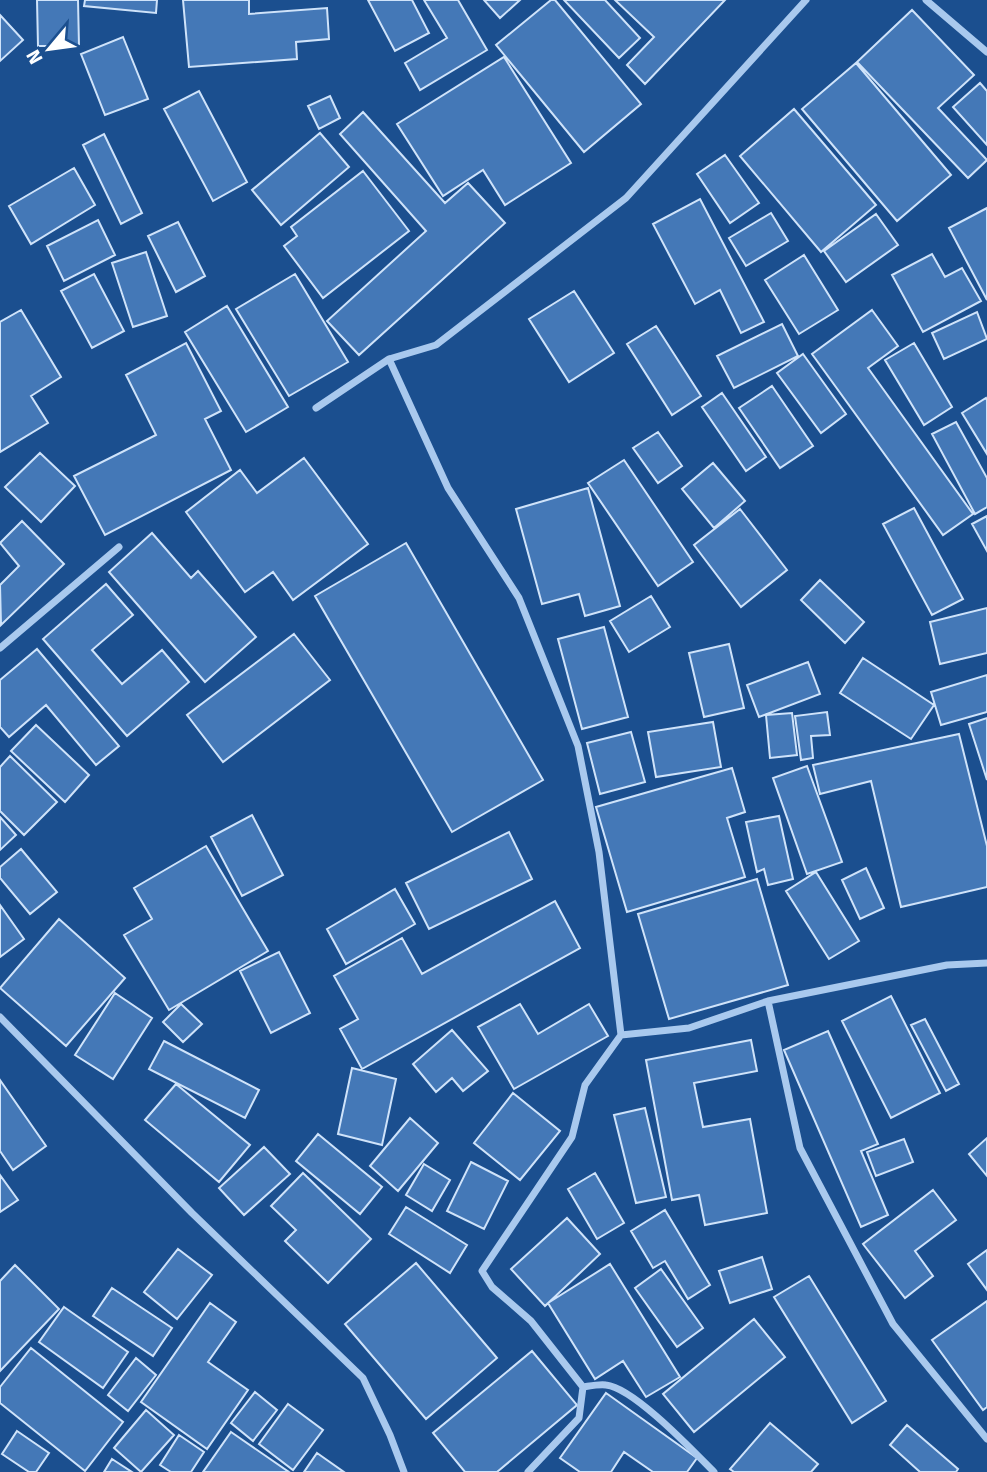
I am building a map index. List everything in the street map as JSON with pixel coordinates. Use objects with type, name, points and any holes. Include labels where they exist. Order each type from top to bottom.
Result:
[{"type":"street","points":[[316,408],[389,359],[436,345],[626,198],[806,0]]},
{"type":"street","points":[[926,0],[987,52]]},
{"type":"street","points":[[389,359],[448,488],[519,598],[578,746],[599,852],[621,1035],[585,1085],[572,1137],[482,1271],[492,1287],[531,1321],[583,1387],[579,1418],[528,1472]]},
{"type":"street","points":[[0,648],[119,547]]},
{"type":"street","points":[[621,1035],[689,1028],[768,1001],[947,965],[987,963]]},
{"type":"street","points":[[768,1001],[800,1148],[893,1324],[987,1439]]},
{"type":"street","points":[[0,1017],[192,1213],[363,1378],[404,1472]]},
{"type":"street","points":[[583,1387],[607,1385],[628,1396],[664,1424],[714,1472]]},
{"type":"building","points":[[37,0],[78,0],[79,46],[38,46]]},
{"type":"building","points":[[85,0],[157,0],[156,13],[84,6]]},
{"type":"building","points":[[183,0],[249,0],[249,14],[327,8],[329,39],[296,42],[297,59],[189,67]]},
{"type":"building","points":[[368,0],[412,0],[429,33],[395,51]]},
{"type":"building","points":[[424,0],[458,0],[487,50],[420,90],[405,63],[447,38]]},
{"type":"building","points":[[484,0],[520,0],[500,18]]},
{"type":"building","points":[[551,0],[555,0],[641,104],[584,152],[496,45]]},
{"type":"building","points":[[564,0],[605,0],[640,38],[619,58]]},
{"type":"building","points":[[615,0],[725,0],[645,84],[627,65],[654,37]]},
{"type":"building","points":[[912,10],[974,75],[938,108],[987,160],[968,178],[857,62]]},
{"type":"building","points":[[0,15],[23,40],[0,61]]},
{"type":"building","points":[[123,37],[148,99],[105,115],[81,54]]},
{"type":"building","points":[[504,57],[571,163],[505,205],[483,170],[443,196],[397,124]]},
{"type":"building","points":[[856,63],[951,175],[897,221],[802,109]]},
{"type":"building","points":[[980,83],[987,91],[987,145],[953,107]]},
{"type":"building","points":[[199,91],[247,182],[213,201],[164,109]]},
{"type":"building","points":[[330,96],[340,118],[319,129],[308,106]]},
{"type":"building","points":[[794,109],[876,205],[821,252],[740,156]]},
{"type":"building","points":[[363,112],[445,203],[468,183],[505,223],[359,355],[327,321],[426,231],[340,134]]},
{"type":"building","points":[[320,133],[349,167],[281,225],[252,190]]},
{"type":"building","points":[[104,134],[142,213],[121,224],[83,145]]},
{"type":"building","points":[[725,155],[759,203],[730,223],[697,174]]},
{"type":"building","points":[[74,168],[95,205],[31,244],[9,206]]},
{"type":"building","points":[[363,171],[409,231],[323,298],[284,246],[297,236],[291,227]]},
{"type":"building","points":[[700,199],[764,322],[741,333],[720,290],[695,304],[653,224]]},
{"type":"building","points":[[987,208],[987,300],[949,228]]},
{"type":"building","points":[[771,213],[788,241],[746,266],[729,238]]},
{"type":"building","points":[[876,214],[898,245],[846,282],[824,251]]},
{"type":"building","points":[[98,220],[115,255],[64,281],[47,246]]},
{"type":"building","points":[[178,222],[205,276],[176,292],[148,236]]},
{"type":"building","points":[[146,252],[167,316],[133,327],[112,263]]},
{"type":"building","points":[[932,254],[945,277],[962,268],[981,301],[923,332],[892,275]]},
{"type":"building","points":[[804,255],[838,310],[799,334],[765,280]]},
{"type":"building","points":[[94,274],[124,331],[92,348],[61,291]]},
{"type":"building","points":[[295,274],[348,362],[289,396],[236,309]]},
{"type":"building","points":[[574,291],[614,353],[569,382],[529,319]]},
{"type":"building","points":[[227,306],[288,407],[246,432],[185,332]]},
{"type":"building","points":[[21,310],[61,377],[31,396],[48,423],[0,452],[0,322]]},
{"type":"building","points":[[872,310],[898,346],[868,368],[973,514],[943,535],[812,354]]},
{"type":"building","points":[[977,312],[987,339],[944,359],[932,333]]},
{"type":"building","points":[[782,324],[798,356],[734,388],[717,356]]},
{"type":"building","points":[[656,326],[701,396],[672,415],[627,344]]},
{"type":"building","points":[[186,343],[221,411],[205,419],[231,470],[105,535],[74,476],[156,435],[126,375]]},
{"type":"building","points":[[914,343],[952,407],[924,425],[885,360]]},
{"type":"building","points":[[803,354],[846,414],[821,433],[777,373]]},
{"type":"building","points":[[772,386],[813,446],[780,468],[739,408]]},
{"type":"building","points":[[722,393],[766,457],[746,471],[702,407]]},
{"type":"building","points":[[986,398],[987,400],[987,454],[962,413]]},
{"type":"building","points":[[956,422],[987,478],[987,507],[975,514],[932,434]]},
{"type":"building","points":[[658,432],[682,466],[658,483],[633,448]]},
{"type":"building","points":[[40,453],[75,486],[41,522],[5,487]]},
{"type":"building","points":[[304,458],[368,544],[293,600],[273,572],[245,592],[186,512],[240,470],[257,493]]},
{"type":"building","points":[[624,460],[693,562],[658,586],[588,483]]},
{"type":"building","points":[[713,463],[745,501],[714,528],[682,489]]},
{"type":"building","points":[[588,488],[620,606],[585,616],[579,594],[542,604],[516,509]]},
{"type":"building","points":[[914,508],[963,599],[932,615],[883,524]]},
{"type":"building","points":[[740,509],[787,570],[741,607],[694,545]]},
{"type":"building","points":[[987,516],[987,551],[972,524]]},
{"type":"building","points":[[22,521],[64,564],[1,625],[0,585],[19,566],[0,543]]},
{"type":"building","points":[[152,533],[191,578],[198,571],[256,637],[205,682],[109,572]]},
{"type":"building","points":[[406,543],[543,780],[452,832],[315,596]]},
{"type":"building","points":[[820,580],[864,622],[845,643],[801,600]]},
{"type":"building","points":[[106,584],[133,615],[92,650],[122,684],[162,650],[189,682],[127,736],[43,639]]},
{"type":"building","points":[[651,596],[670,627],[629,652],[610,621]]},
{"type":"building","points":[[987,608],[987,653],[940,664],[930,622]]},
{"type":"building","points":[[604,627],[628,717],[582,729],[558,639]]},
{"type":"building","points":[[294,634],[330,680],[223,762],[187,715]]},
{"type":"building","points":[[729,644],[744,708],[704,717],[689,653]]},
{"type":"building","points":[[37,649],[119,746],[96,765],[46,705],[9,737],[0,727],[0,680]]},
{"type":"building","points":[[863,658],[934,705],[911,739],[840,693]]},
{"type":"building","points":[[808,662],[820,694],[759,717],[747,685]]},
{"type":"building","points":[[987,675],[987,712],[941,725],[931,692]]},
{"type":"building","points":[[827,712],[830,735],[811,736],[813,758],[801,760],[795,716]]},
{"type":"building","points":[[792,713],[797,755],[770,758],[766,715]]},
{"type":"building","points":[[987,718],[987,780],[969,724]]},
{"type":"building","points":[[713,722],[721,767],[656,777],[648,732]]},
{"type":"building","points":[[36,725],[89,775],[65,802],[11,751]]},
{"type":"building","points":[[631,732],[645,782],[600,794],[587,743]]},
{"type":"building","points":[[959,734],[987,846],[987,887],[901,907],[871,781],[820,794],[813,765]]},
{"type":"building","points":[[10,756],[57,802],[24,835],[0,811],[0,767]]},
{"type":"building","points":[[807,766],[842,862],[807,874],[773,778]]},
{"type":"building","points":[[732,768],[745,812],[727,818],[745,877],[627,912],[596,807]]},
{"type":"building","points":[[252,815],[283,875],[242,896],[211,837]]},
{"type":"building","points":[[779,816],[793,879],[768,885],[764,869],[757,872],[746,822]]},
{"type":"building","points":[[0,817],[16,835],[0,850]]},
{"type":"building","points":[[509,832],[532,879],[429,929],[406,883]]},
{"type":"building","points":[[206,846],[268,951],[169,1010],[124,935],[152,919],[134,888]]},
{"type":"building","points":[[21,849],[57,892],[30,914],[0,878],[0,867]]},
{"type":"building","points":[[866,868],[884,908],[860,919],[842,880]]},
{"type":"building","points":[[816,872],[859,941],[829,959],[786,891]]},
{"type":"building","points":[[757,879],[788,985],[669,1019],[638,914]]},
{"type":"building","points":[[395,889],[415,924],[346,964],[327,929]]},
{"type":"building","points":[[555,901],[580,948],[362,1069],[340,1029],[358,1019],[334,976],[402,938],[422,974]]},
{"type":"building","points":[[0,905],[24,939],[0,957]]},
{"type":"building","points":[[59,919],[125,978],[66,1046],[0,988]]},
{"type":"building","points":[[279,952],[310,1013],[271,1033],[240,971]]},
{"type":"building","points":[[115,993],[152,1018],[113,1079],[75,1055]]},
{"type":"building","points":[[891,996],[940,1093],[891,1118],[842,1021]]},
{"type":"building","points":[[181,1004],[202,1024],[183,1042],[163,1022]]},
{"type":"building","points":[[520,1004],[538,1034],[589,1004],[608,1036],[514,1089],[478,1027]]},
{"type":"building","points":[[925,1019],[959,1084],[946,1091],[911,1025]]},
{"type":"building","points":[[452,1030],[488,1071],[463,1091],[452,1078],[436,1092],[413,1064]]},
{"type":"building","points":[[828,1031],[878,1144],[861,1151],[888,1215],[861,1227],[784,1050]]},
{"type":"building","points":[[751,1040],[757,1071],[694,1083],[703,1127],[750,1119],[767,1213],[705,1225],[699,1195],[672,1200],[646,1060]]},
{"type":"building","points":[[164,1041],[259,1090],[245,1118],[149,1069]]},
{"type":"building","points":[[352,1068],[396,1079],[382,1145],[338,1134]]},
{"type":"building","points":[[0,1080],[46,1146],[13,1170],[0,1151]]},
{"type":"building","points":[[176,1084],[250,1145],[219,1182],[145,1120]]},
{"type":"building","points":[[513,1093],[560,1131],[520,1180],[474,1143]]},
{"type":"building","points":[[645,1108],[666,1197],[636,1203],[614,1115]]},
{"type":"building","points":[[410,1118],[438,1143],[398,1191],[370,1166]]},
{"type":"building","points":[[318,1134],[382,1187],[360,1214],[296,1161]]},
{"type":"building","points":[[987,1138],[987,1176],[969,1154]]},
{"type":"building","points":[[904,1139],[913,1162],[876,1176],[867,1152]]},
{"type":"building","points":[[264,1147],[290,1174],[244,1215],[219,1188]]},
{"type":"building","points":[[471,1162],[508,1181],[484,1229],[447,1211]]},
{"type":"building","points":[[424,1164],[450,1180],[432,1211],[406,1195]]},
{"type":"building","points":[[303,1173],[371,1239],[328,1283],[285,1241],[296,1230],[271,1206]]},
{"type":"building","points":[[595,1173],[624,1223],[597,1239],[568,1189]]},
{"type":"building","points":[[0,1175],[18,1200],[0,1212]]},
{"type":"building","points":[[933,1190],[956,1220],[915,1251],[933,1276],[905,1298],[863,1244]]},
{"type":"building","points":[[406,1207],[467,1245],[450,1273],[389,1234]]},
{"type":"building","points":[[665,1210],[710,1285],[688,1299],[665,1261],[653,1268],[631,1231]]},
{"type":"building","points":[[567,1218],[600,1254],[545,1306],[511,1269]]},
{"type":"building","points":[[178,1249],[212,1275],[177,1319],[144,1292]]},
{"type":"building","points":[[987,1250],[987,1290],[968,1264]]},
{"type":"building","points":[[762,1257],[772,1289],[730,1303],[719,1271]]},
{"type":"building","points":[[416,1263],[497,1358],[426,1419],[345,1324]]},
{"type":"building","points":[[610,1264],[680,1377],[646,1397],[623,1361],[595,1379],[548,1303]]},
{"type":"building","points":[[15,1265],[59,1309],[0,1371],[0,1281]]},
{"type":"building","points":[[661,1269],[703,1328],[677,1347],[635,1288]]},
{"type":"building","points":[[809,1276],[886,1401],[852,1423],[774,1297]]},
{"type":"building","points":[[112,1288],[172,1328],[153,1356],[93,1316]]},
{"type":"building","points":[[987,1301],[987,1407],[983,1410],[932,1340]]},
{"type":"building","points":[[210,1303],[236,1322],[208,1362],[248,1390],[207,1449],[141,1402]]},
{"type":"building","points":[[64,1307],[128,1352],[103,1388],[39,1342]]},
{"type":"building","points":[[754,1319],[785,1357],[694,1432],[663,1394]]},
{"type":"building","points":[[31,1348],[123,1422],[85,1471],[0,1403],[0,1387]]},
{"type":"building","points":[[532,1351],[577,1405],[497,1472],[465,1472],[433,1433]]},
{"type":"building","points":[[136,1358],[156,1375],[128,1411],[108,1395]]},
{"type":"building","points":[[255,1392],[277,1410],[253,1441],[231,1423]]},
{"type":"building","points":[[606,1393],[697,1458],[687,1472],[653,1472],[624,1452],[611,1472],[580,1472],[560,1458]]},
{"type":"building","points":[[288,1404],[323,1430],[293,1470],[259,1444]]},
{"type":"building","points":[[146,1410],[174,1435],[141,1472],[114,1448]]},
{"type":"building","points":[[770,1423],[818,1464],[811,1472],[734,1472],[730,1469]]},
{"type":"building","points":[[907,1425],[958,1469],[956,1472],[920,1472],[890,1445]]},
{"type":"building","points":[[17,1431],[49,1453],[36,1472],[29,1472],[2,1454]]},
{"type":"building","points":[[231,1432],[289,1472],[203,1472]]},
{"type":"building","points":[[179,1435],[204,1452],[191,1472],[171,1472],[160,1465]]},
{"type":"building","points":[[317,1453],[344,1472],[304,1472]]},
{"type":"building","points":[[112,1459],[132,1472],[104,1472]]}]
